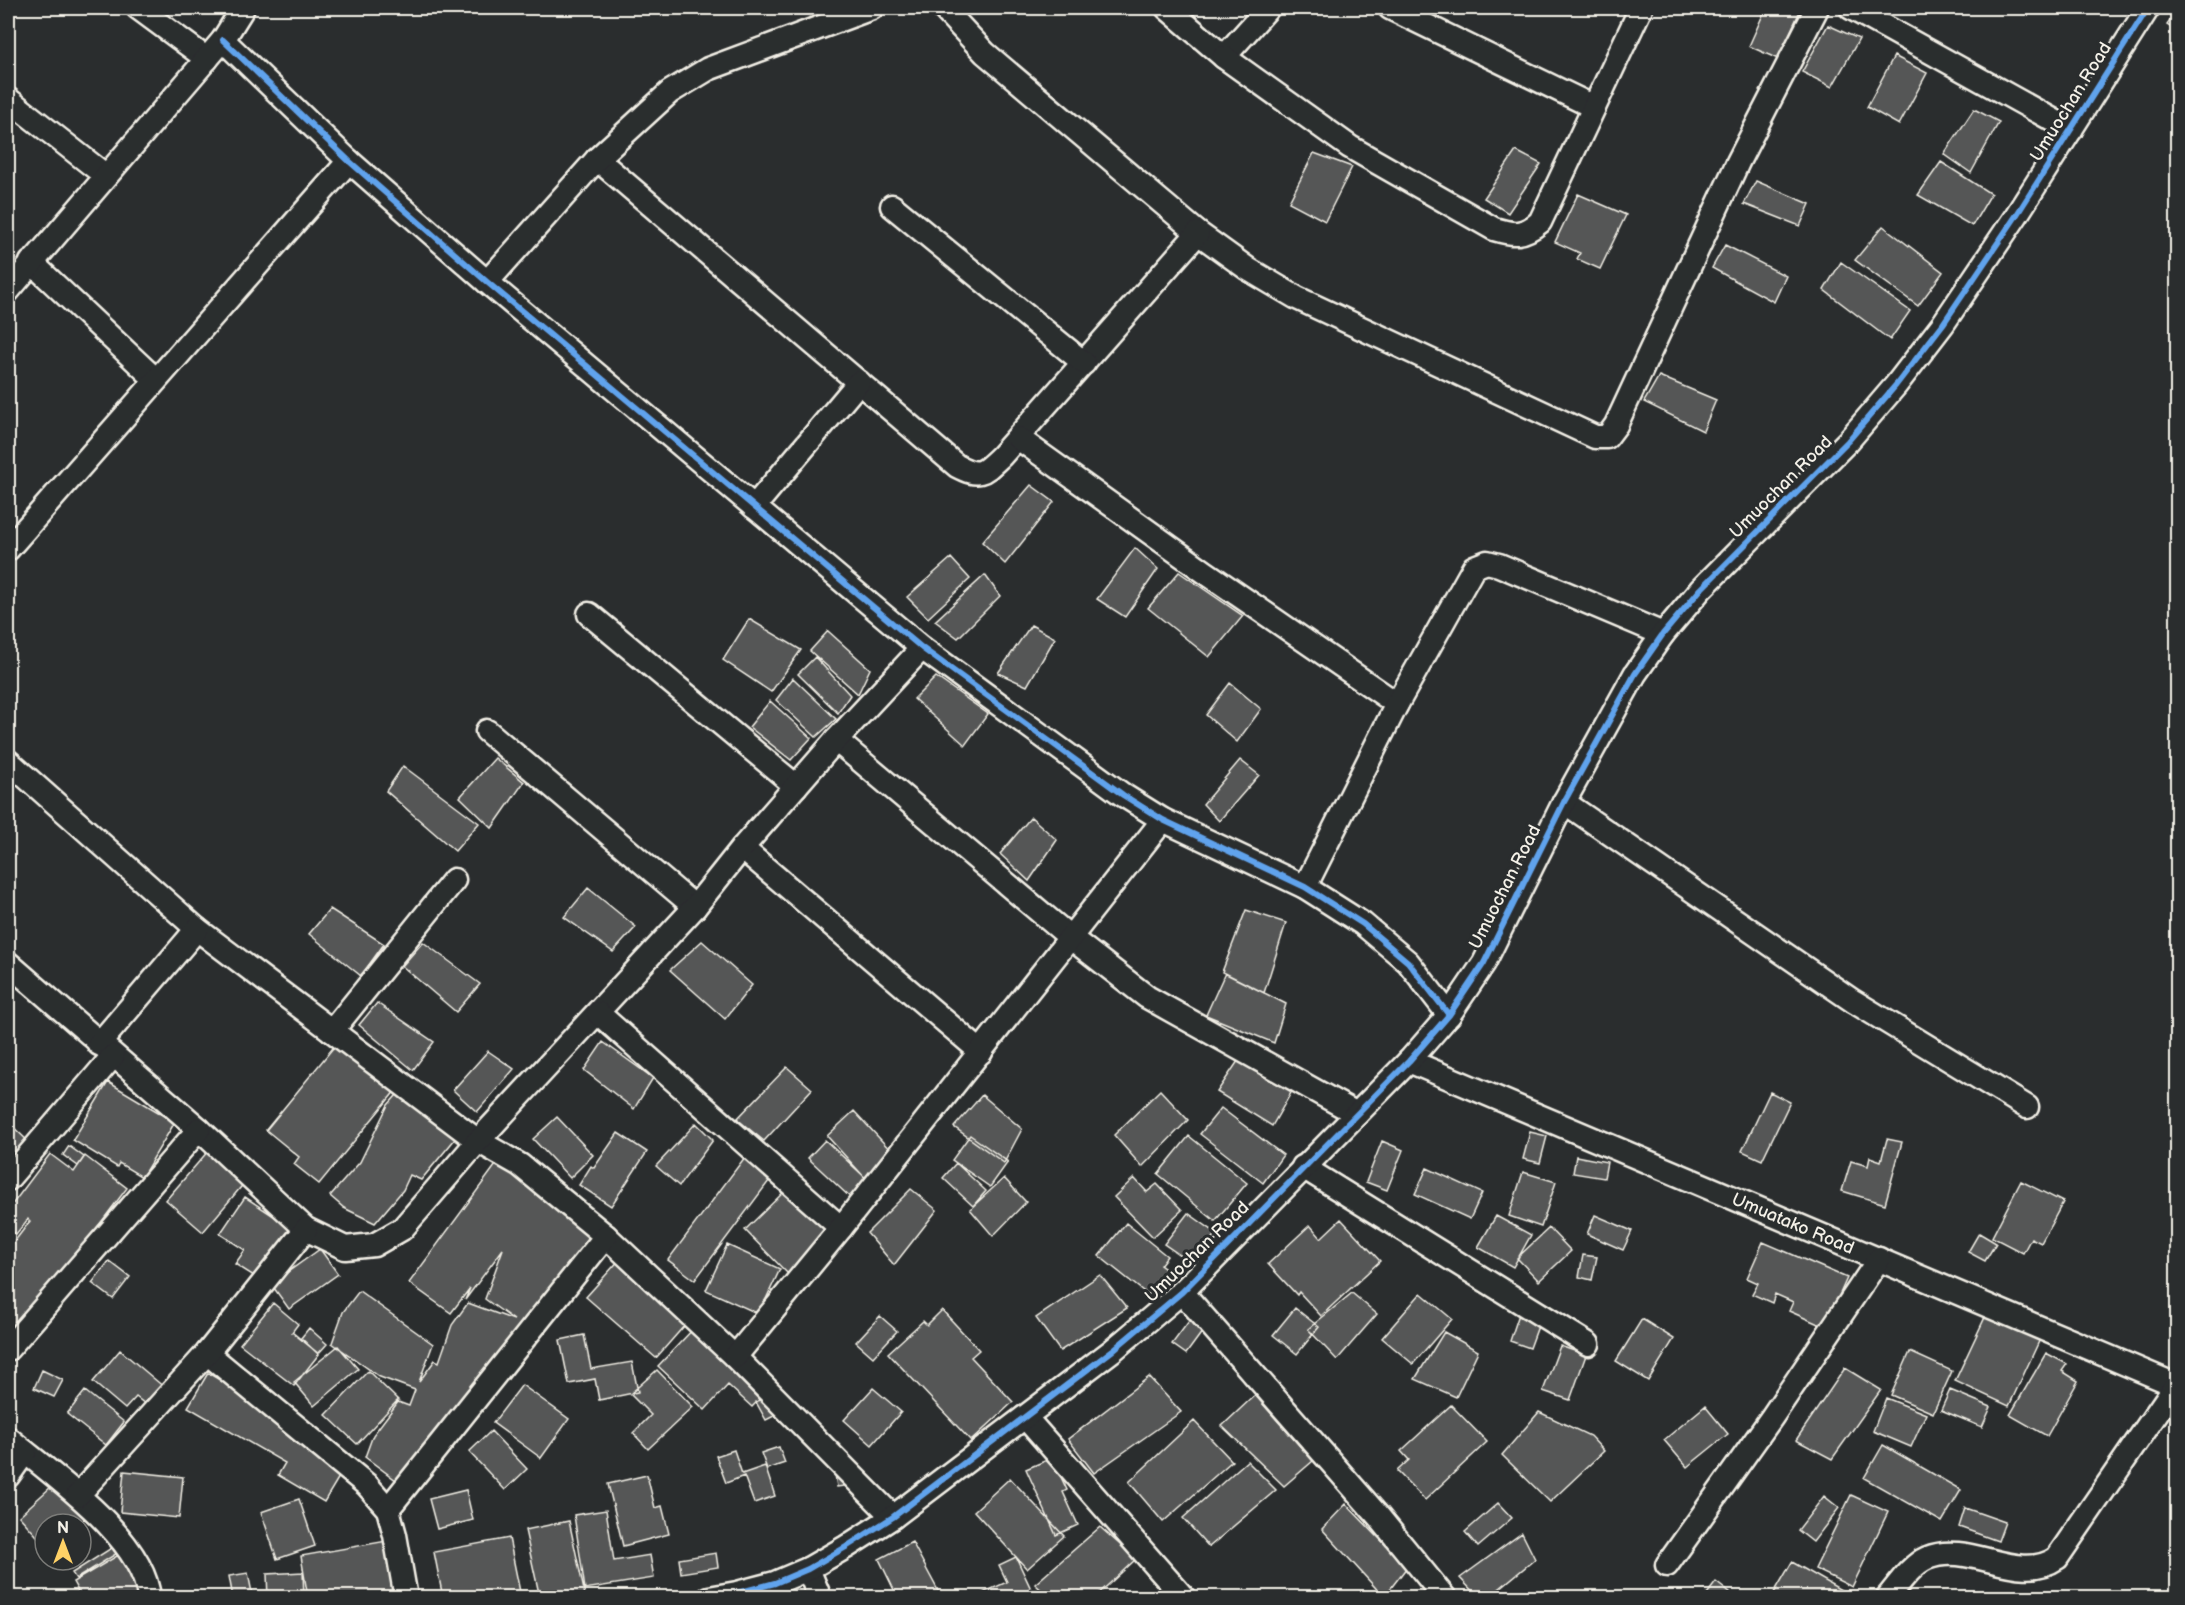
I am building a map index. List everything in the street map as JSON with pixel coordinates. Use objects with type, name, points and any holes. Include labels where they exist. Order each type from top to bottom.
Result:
[{"type":"street","points":[[138,8],[207,59]]},
{"type":"street","points":[[8,291],[223,40],[243,8]]},
{"type":"street","points":[[943,8],[985,53],[1198,233],[1248,269],[1297,298],[1594,437],[1607,437],[1616,425],[1738,162],[1817,8]]},
{"type":"street","points":[[1167,8],[1224,57],[1350,147],[1494,229],[1512,234],[1528,232],[1540,222],[1641,8]]},
{"type":"street","points":[[1224,57],[1268,8]]},
{"type":"street","points":[[1390,8],[1594,107]]},
{"type":"street","points":[[1851,8],[1880,14],[2071,130]]},
{"type":"street","name":"Umuochan Road","points":[[709,1598],[775,1583],[808,1569],[893,1517],[1113,1350],[1182,1292],[1409,1062],[1449,1015],[1484,963],[1564,802],[1635,675],[1663,634],[1701,589],[1848,441],[1896,386],[1943,324],[2148,8]]},
{"type":"street","points":[[487,282],[597,159],[670,92],[708,69],[857,10]]},
{"type":"street","points":[[223,40],[349,161],[487,282],[922,648],[1123,795],[1163,820],[1305,887],[1364,924],[1408,962],[1449,1015]]},
{"type":"street","points":[[8,99],[106,176]]},
{"type":"street","points":[[597,159],[957,466],[970,473],[985,471],[1018,438],[1198,233]]},
{"type":"street","points":[[8,549],[349,161]]},
{"type":"street","points":[[892,206],[1084,363]]},
{"type":"street","points":[[31,262],[156,380]]},
{"type":"street","points":[[754,507],[859,382]]},
{"type":"street","points":[[1018,438],[1397,704]]},
{"type":"street","points":[[1305,887],[1397,704],[1474,567],[1487,562],[1663,634]]},
{"type":"street","points":[[589,615],[796,786]]},
{"type":"street","points":[[8,963],[199,1129],[306,1229],[345,1248],[374,1245],[402,1229],[478,1141],[695,907],[742,848],[836,740],[922,648]]},
{"type":"street","points":[[487,731],[695,907]]},
{"type":"street","points":[[836,740],[1071,938],[1147,997],[1357,1114]]},
{"type":"street","points":[[8,761],[196,929],[478,1141],[520,1165],[606,1236],[735,1357],[893,1517]]},
{"type":"street","points":[[1564,802],[1853,1002],[2027,1107]]},
{"type":"street","points":[[735,1357],[841,1228],[1163,820]]},
{"type":"street","points":[[742,848],[981,1052]]},
{"type":"street","points":[[332,1031],[454,880]]},
{"type":"street","points":[[8,1179],[196,929]]},
{"type":"street","points":[[598,1013],[841,1228]]},
{"type":"street","name":"Umuatako Road","points":[[1409,1062],[2176,1385]]},
{"type":"street","points":[[8,1349],[199,1129]]},
{"type":"street","points":[[1303,1167],[1588,1344]]},
{"type":"street","points":[[78,1495],[207,1353],[306,1229]]},
{"type":"street","points":[[388,1509],[606,1236]]},
{"type":"street","points":[[1667,1565],[1772,1417],[1879,1259]]},
{"type":"street","points":[[1182,1292],[1379,1517],[1445,1598]]},
{"type":"street","points":[[207,1353],[367,1485],[388,1509],[406,1598]]},
{"type":"street","points":[[1887,1598],[1911,1570],[1925,1559],[1943,1554],[1958,1554],[2030,1568],[2046,1565],[2057,1558],[2176,1385]]},
{"type":"street","points":[[1025,1417],[1184,1598]]},
{"type":"street","points":[[8,1476],[16,1445],[78,1495],[122,1540],[138,1561],[149,1598]]},
{"type":"street","points":[[808,1569],[820,1598]]},
{"type":"building","points":[[1766,8],[1793,8],[1800,11],[1778,59],[1749,46]]},
{"type":"building","points":[[2178,10],[2178,32],[2167,25]]},
{"type":"building","points":[[1828,25],[1859,39],[1832,87],[1802,72]]},
{"type":"building","points":[[1894,56],[1927,73],[1899,125],[1867,107]]},
{"type":"building","points":[[1974,109],[1999,122],[1971,173],[1944,154]]},
{"type":"building","points":[[1516,151],[1541,164],[1508,213],[1484,198]]},
{"type":"building","points":[[1314,153],[1352,167],[1325,221],[1289,202]]},
{"type":"building","points":[[1941,162],[1991,194],[1972,226],[1918,195]]},
{"type":"building","points":[[1756,181],[1810,204],[1800,226],[1744,204]]},
{"type":"building","points":[[1578,194],[1626,215],[1600,269],[1577,259],[1580,253],[1555,242]]},
{"type":"building","points":[[1883,226],[1943,272],[1918,306],[1855,260]]},
{"type":"building","points":[[1725,245],[1786,276],[1774,302],[1712,268]]},
{"type":"building","points":[[1841,262],[1910,311],[1890,340],[1824,290]]},
{"type":"building","points":[[1659,376],[1716,400],[1703,431],[1644,402]]},
{"type":"building","points":[[1031,485],[1054,502],[1005,564],[982,542]]},
{"type":"building","points":[[1135,548],[1158,569],[1125,617],[1097,599]]},
{"type":"building","points":[[951,558],[970,579],[928,618],[907,597]]},
{"type":"building","points":[[1179,572],[1243,616],[1209,657],[1148,608]]},
{"type":"building","points":[[985,575],[1000,596],[958,638],[935,621]]},
{"type":"building","points":[[749,619],[801,650],[771,692],[723,660]]},
{"type":"building","points":[[1031,625],[1055,638],[1027,686],[998,673]]},
{"type":"building","points":[[828,631],[870,669],[858,694],[810,651]]},
{"type":"building","points":[[815,657],[850,695],[838,713],[798,674]]},
{"type":"building","points":[[936,677],[988,714],[965,745],[914,699]]},
{"type":"building","points":[[793,678],[836,719],[816,737],[776,700]]},
{"type":"building","points":[[1230,683],[1261,709],[1237,742],[1206,715]]},
{"type":"building","points":[[770,701],[811,738],[791,760],[749,727]]},
{"type":"building","points":[[495,758],[524,782],[492,828],[460,797]]},
{"type":"building","points":[[1240,760],[1259,775],[1219,821],[1203,804]]},
{"type":"building","points":[[403,766],[479,823],[455,851],[386,791]]},
{"type":"building","points":[[1031,817],[1057,840],[1029,881],[1000,854]]},
{"type":"building","points":[[588,888],[636,927],[613,952],[564,917]]},
{"type":"building","points":[[330,909],[384,944],[361,976],[309,934]]},
{"type":"building","points":[[1246,910],[1286,923],[1264,993],[1222,972]]},
{"type":"building","points":[[702,941],[752,985],[725,1019],[670,970]]},
{"type":"building","points":[[423,942],[480,984],[456,1012],[402,966]]},
{"type":"building","points":[[1225,973],[1286,1004],[1274,1043],[1206,1015]]},
{"type":"building","points":[[377,1003],[434,1042],[413,1070],[359,1025]]},
{"type":"building","points":[[603,1042],[653,1078],[634,1109],[584,1070]]},
{"type":"building","points":[[337,1043],[396,1090],[319,1184],[294,1164],[299,1157],[266,1130]]},
{"type":"building","points":[[488,1051],[514,1069],[477,1112],[453,1090]]},
{"type":"building","points":[[1238,1061],[1292,1091],[1272,1126],[1217,1092]]},
{"type":"building","points":[[787,1067],[812,1089],[764,1141],[737,1119]]},
{"type":"building","points":[[108,1082],[175,1122],[142,1177],[119,1163],[117,1167],[73,1140]]},
{"type":"building","points":[[403,1088],[460,1133],[421,1180],[410,1175],[403,1190],[375,1223],[344,1208],[330,1196],[360,1162],[388,1105]]},
{"type":"building","points":[[1160,1090],[1188,1120],[1142,1167],[1114,1135]]},
{"type":"building","points":[[1770,1092],[1790,1102],[1762,1160],[1742,1151]]},
{"type":"building","points":[[982,1095],[1022,1129],[1004,1163],[954,1127]]},
{"type":"building","points":[[1221,1108],[1283,1155],[1263,1183],[1200,1134]]},
{"type":"building","points":[[854,1111],[893,1153],[866,1179],[827,1136]]},
{"type":"building","points":[[557,1117],[593,1155],[570,1178],[533,1139]]},
{"type":"building","points":[[8,1122],[31,1144],[11,1165],[8,1162]]},
{"type":"building","points":[[696,1123],[713,1140],[679,1186],[656,1166]]},
{"type":"building","points":[[1530,1132],[1547,1136],[1540,1163],[1523,1159]]},
{"type":"building","points":[[618,1133],[647,1152],[611,1206],[579,1185],[591,1166],[594,1168]]},
{"type":"building","points":[[970,1135],[1008,1162],[990,1187],[952,1160]]},
{"type":"building","points":[[1189,1136],[1247,1183],[1215,1221],[1158,1174]]},
{"type":"building","points":[[1887,1139],[1902,1142],[1885,1204],[1842,1191],[1851,1161],[1868,1166],[1870,1157],[1881,1161]]},
{"type":"building","points":[[825,1140],[871,1183],[854,1201],[808,1158]]},
{"type":"building","points":[[1382,1141],[1403,1150],[1387,1190],[1366,1182]]},
{"type":"building","points":[[69,1146],[84,1157],[78,1166],[63,1155]]},
{"type":"building","points":[[209,1150],[246,1181],[203,1232],[166,1200]]},
{"type":"building","points":[[748,1153],[775,1173],[695,1280],[668,1260]]},
{"type":"building","points":[[50,1154],[74,1172],[85,1156],[127,1188],[8,1346],[8,1250],[30,1221],[28,1219],[16,1234],[8,1228],[8,1210]]},
{"type":"building","points":[[1576,1156],[1607,1162],[1604,1178],[1573,1173]]},
{"type":"building","points":[[498,1162],[597,1234],[528,1327],[520,1325],[511,1349],[430,1458],[419,1490],[400,1483],[365,1457],[373,1435],[398,1402],[409,1406],[415,1390],[380,1377],[332,1343],[343,1312],[359,1291],[433,1344],[419,1382],[435,1360],[439,1362],[452,1325],[468,1303],[514,1320],[485,1299],[503,1249],[465,1300],[470,1288],[451,1313],[409,1283]]},
{"type":"building","points":[[956,1163],[986,1191],[973,1206],[943,1178]]},
{"type":"building","points":[[1427,1168],[1482,1193],[1470,1219],[1415,1194]]},
{"type":"building","points":[[1523,1172],[1556,1182],[1541,1227],[1509,1216]]},
{"type":"building","points":[[1004,1178],[1026,1202],[993,1236],[970,1209]]},
{"type":"building","points":[[1134,1178],[1147,1192],[1157,1184],[1182,1210],[1153,1237],[1114,1197]]},
{"type":"building","points":[[2021,1181],[2063,1202],[2041,1243],[2031,1238],[2023,1253],[1992,1237]]},
{"type":"building","points":[[794,1182],[839,1227],[790,1276],[745,1230]]},
{"type":"building","points":[[911,1189],[937,1210],[894,1265],[867,1233]]},
{"type":"building","points":[[245,1197],[298,1232],[265,1283],[235,1264],[245,1250],[220,1234]]},
{"type":"building","points":[[1188,1213],[1216,1233],[1193,1264],[1164,1244]]},
{"type":"building","points":[[1595,1215],[1632,1231],[1623,1250],[1587,1234]]},
{"type":"building","points":[[1496,1216],[1531,1235],[1513,1267],[1478,1247]]},
{"type":"building","points":[[1341,1219],[1380,1261],[1321,1316],[1299,1292],[1297,1295],[1268,1264],[1310,1225],[1321,1238]]},
{"type":"building","points":[[1126,1223],[1167,1256],[1160,1265],[1168,1271],[1148,1295],[1099,1256]]},
{"type":"building","points":[[1549,1228],[1571,1251],[1539,1281],[1517,1258]]},
{"type":"building","points":[[1979,1233],[1996,1243],[1985,1261],[1968,1252]]},
{"type":"building","points":[[1763,1242],[1847,1278],[1825,1327],[1789,1311],[1793,1302],[1775,1294],[1772,1303],[1752,1294],[1758,1283],[1747,1278]]},
{"type":"building","points":[[727,1245],[780,1269],[759,1314],[706,1290]]},
{"type":"building","points":[[320,1249],[338,1274],[289,1309],[271,1284]]},
{"type":"building","points":[[1583,1255],[1597,1257],[1592,1280],[1579,1277]]},
{"type":"building","points":[[622,1257],[692,1317],[656,1358],[586,1297]]},
{"type":"building","points":[[109,1261],[130,1277],[113,1299],[92,1283]]},
{"type":"building","points":[[1100,1275],[1127,1308],[1060,1351],[1036,1318]]},
{"type":"building","points":[[1352,1293],[1377,1314],[1337,1360],[1308,1329]]},
{"type":"building","points":[[1421,1293],[1452,1319],[1413,1364],[1382,1338]]},
{"type":"building","points":[[273,1303],[298,1324],[292,1332],[319,1354],[294,1386],[240,1344]]},
{"type":"building","points":[[1295,1308],[1319,1327],[1297,1354],[1273,1335]]},
{"type":"building","points":[[942,1310],[979,1350],[971,1357],[1013,1402],[971,1441],[888,1353],[923,1321],[927,1325]]},
{"type":"building","points":[[1520,1311],[1541,1318],[1530,1348],[1510,1341]]},
{"type":"building","points":[[1987,1313],[2041,1337],[2009,1406],[1955,1381]]},
{"type":"building","points":[[880,1316],[897,1331],[873,1357],[856,1342]]},
{"type":"building","points":[[1192,1317],[1205,1328],[1186,1354],[1172,1344]]},
{"type":"building","points":[[1642,1319],[1674,1339],[1648,1381],[1616,1361]]},
{"type":"building","points":[[698,1324],[769,1389],[752,1407],[728,1385],[705,1410],[658,1366]]},
{"type":"building","points":[[309,1328],[327,1344],[318,1354],[301,1338]]},
{"type":"building","points":[[1444,1332],[1478,1351],[1456,1397],[1415,1379]]},
{"type":"building","points":[[584,1335],[591,1369],[632,1362],[638,1392],[599,1400],[595,1379],[569,1384],[560,1340]]},
{"type":"building","points":[[338,1346],[358,1369],[314,1406],[294,1382]]},
{"type":"building","points":[[1560,1346],[1586,1355],[1570,1400],[1543,1391]]},
{"type":"building","points":[[120,1350],[165,1388],[149,1407],[136,1397],[125,1409],[93,1382]]},
{"type":"building","points":[[1910,1352],[1952,1371],[1933,1413],[1891,1395]]},
{"type":"building","points":[[2046,1353],[2067,1364],[2062,1371],[2078,1381],[2047,1436],[2010,1415]]},
{"type":"building","points":[[1845,1368],[1881,1390],[1832,1459],[1796,1440]]},
{"type":"building","points":[[42,1370],[63,1380],[54,1397],[34,1388]]},
{"type":"building","points":[[657,1370],[693,1407],[648,1449],[633,1433],[651,1415],[630,1394]]},
{"type":"building","points":[[368,1371],[398,1400],[357,1444],[326,1415]]},
{"type":"building","points":[[208,1373],[351,1457],[324,1502],[278,1475],[285,1463],[188,1407]]},
{"type":"building","points":[[1149,1377],[1181,1412],[1094,1473],[1068,1439]]},
{"type":"building","points":[[522,1385],[569,1419],[541,1458],[493,1423]]},
{"type":"building","points":[[873,1388],[901,1412],[872,1445],[844,1420]]},
{"type":"building","points":[[1950,1390],[1991,1407],[1982,1427],[1941,1410]]},
{"type":"building","points":[[85,1391],[124,1422],[106,1445],[67,1414]]},
{"type":"building","points":[[772,1393],[782,1412],[766,1420],[756,1402]]},
{"type":"building","points":[[1255,1395],[1313,1461],[1284,1486],[1222,1426]]},
{"type":"building","points":[[1886,1398],[1926,1414],[1911,1447],[1873,1431]]},
{"type":"building","points":[[1451,1405],[1487,1442],[1425,1500],[1397,1471],[1409,1460],[1401,1451]]},
{"type":"building","points":[[1705,1406],[1728,1434],[1687,1467],[1664,1440]]},
{"type":"building","points":[[1539,1412],[1590,1436],[1604,1451],[1550,1502],[1502,1455]]},
{"type":"building","points":[[1194,1421],[1232,1461],[1163,1522],[1129,1482]]},
{"type":"building","points":[[491,1431],[527,1469],[505,1490],[469,1452]]},
{"type":"building","points":[[1883,1445],[1961,1490],[1942,1522],[1864,1478]]},
{"type":"building","points":[[779,1447],[785,1463],[767,1469],[761,1453]]},
{"type":"building","points":[[734,1450],[742,1474],[765,1466],[775,1496],[754,1503],[744,1476],[726,1483],[716,1456]]},
{"type":"building","points":[[1052,1458],[1067,1490],[1063,1492],[1078,1525],[1056,1535],[1026,1469]]},
{"type":"building","points":[[1247,1461],[1276,1490],[1209,1547],[1183,1518]]},
{"type":"building","points":[[834,1468],[852,1485],[837,1487]]},
{"type":"building","points":[[124,1471],[183,1477],[179,1518],[120,1512]]},
{"type":"building","points":[[647,1475],[655,1508],[662,1506],[669,1534],[623,1546],[608,1484]]},
{"type":"building","points":[[63,1476],[94,1510],[92,1512],[33,1512],[33,1532],[19,1516]]},
{"type":"building","points":[[1010,1478],[1064,1536],[1027,1569],[974,1511]]},
{"type":"building","points":[[466,1490],[473,1520],[437,1529],[429,1499]]},
{"type":"building","points":[[1851,1495],[1888,1512],[1852,1587],[1815,1569]]},
{"type":"building","points":[[1824,1496],[1839,1508],[1813,1542],[1798,1530]]},
{"type":"building","points":[[299,1499],[315,1546],[277,1559],[261,1512]]},
{"type":"building","points":[[1498,1503],[1512,1518],[1478,1547],[1465,1532]]},
{"type":"building","points":[[1346,1504],[1407,1567],[1384,1597],[1322,1529]]},
{"type":"building","points":[[1965,1508],[2005,1522],[1998,1541],[1959,1527]]},
{"type":"building","points":[[606,1510],[614,1561],[650,1555],[654,1578],[585,1589],[574,1515]]},
{"type":"building","points":[[569,1521],[585,1595],[575,1598],[540,1598],[525,1530]]},
{"type":"building","points":[[1100,1527],[1136,1559],[1094,1598],[1050,1598],[1035,1584]]},
{"type":"building","points":[[1522,1533],[1535,1559],[1488,1598],[1479,1598],[1460,1578]]},
{"type":"building","points":[[509,1538],[520,1592],[495,1598],[443,1598],[434,1552]]},
{"type":"building","points":[[398,1539],[408,1598],[308,1598],[301,1556]]},
{"type":"building","points":[[124,1540],[127,1547],[93,1568],[93,1560]]},
{"type":"building","points":[[912,1542],[942,1598],[898,1598],[879,1559]]},
{"type":"building","points":[[132,1547],[153,1598],[82,1598],[73,1582]]},
{"type":"building","points":[[716,1553],[718,1567],[681,1573],[679,1559]]},
{"type":"building","points":[[1016,1557],[1031,1589],[1013,1598],[972,1598],[1007,1582],[999,1565]]},
{"type":"building","points":[[1792,1562],[1841,1590],[1836,1598],[1771,1598]]},
{"type":"building","points":[[74,1572],[87,1572],[76,1579],[72,1573]]},
{"type":"building","points":[[303,1572],[304,1598],[268,1598],[267,1574]]},
{"type":"building","points":[[248,1573],[253,1598],[233,1598],[229,1576]]},
{"type":"building","points":[[1716,1582],[1736,1598],[1704,1598]]},
{"type":"cycle path","points":[[709,1598],[775,1583],[808,1569],[846,1547],[893,1517],[1113,1350],[1182,1292],[1409,1061],[1449,1015],[1484,963],[1564,802],[1635,674],[1663,634],[1701,589],[1848,441],[1896,385],[1943,324],[2016,216],[2148,8]]},
{"type":"cycle path","points":[[223,40],[349,161],[487,282],[922,648],[1123,795],[1163,820],[1305,887],[1363,924],[1408,962],[1449,1015]]}]
